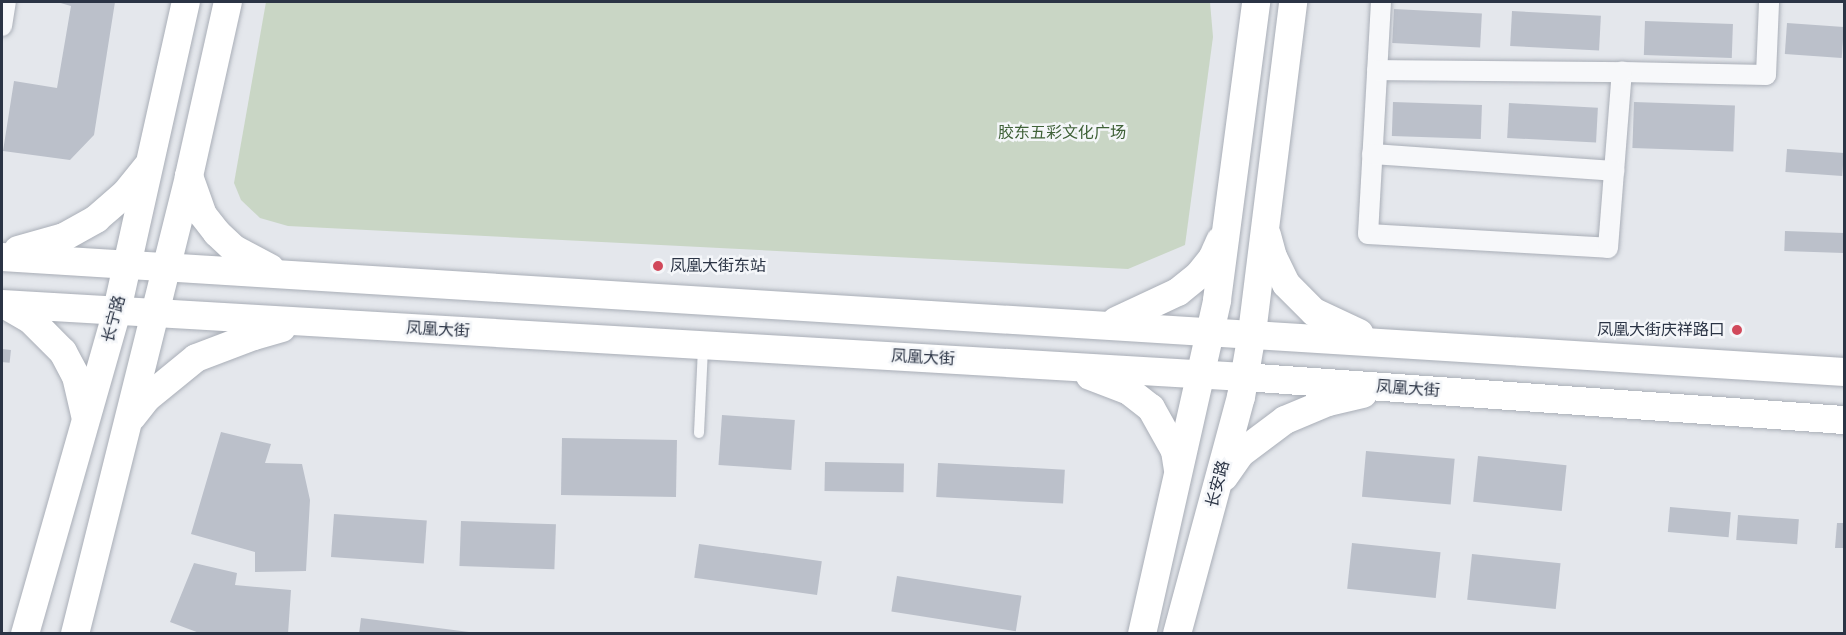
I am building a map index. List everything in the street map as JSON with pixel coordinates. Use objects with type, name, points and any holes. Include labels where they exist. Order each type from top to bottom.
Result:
[{"type":"main road","name":"长宁路","points":[[25,633],[117,310],[186,2]]},
{"type":"main road","points":[[75,633],[167,267],[228,2]]},
{"type":"main road","points":[[1142,633],[1210,330],[1227,225],[1256,2]]},
{"type":"main road","name":"长安路","points":[[1177,633],[1244,377],[1252,333],[1293,2]]},
{"type":"main road","points":[[163,105],[165,136],[176,142],[190,137],[204,111]]},
{"type":"main road","points":[[2,255],[64,237],[96,219],[125,194],[150,163]]},
{"type":"main road","points":[[189,176],[203,215],[217,233],[234,249],[256,263],[289,274]]},
{"type":"main road","points":[[1107,324],[1178,292],[1198,276],[1212,259],[1227,225]]},
{"type":"main road","points":[[1265,229],[1273,257],[1286,284],[1314,312],[1348,329],[1384,341]]},
{"type":"main road","points":[[2,255],[1845,372]]},
{"type":"main road","points":[[3,304],[31,320],[63,352],[76,375],[86,420]]},
{"type":"main road","name":"凤凰大街","points":[[3,304],[1244,377],[1845,420]]},
{"type":"main road","points":[[128,421],[147,398],[195,358],[254,336],[308,322]]},
{"type":"main road","points":[[1066,367],[1129,391],[1150,408],[1175,452],[1178,473]]},
{"type":"main road","points":[[1216,489],[1241,453],[1285,420],[1328,402],[1392,388]]},
{"type":"street","points":[[2,26],[6,2]]},
{"type":"street","points":[[1381,2],[1368,234],[1608,248],[1622,72]]},
{"type":"street","points":[[1377,70],[1766,75],[1769,2]]},
{"type":"street","points":[[1372,154],[1614,171]]},
{"type":"lane","points":[[699,433],[703,345]]},
{"type":"green space","name":"胶东五彩文化广场","points":[[266,2],[1210,2],[1213,37],[1185,245],[1128,269],[288,226],[260,218],[241,200],[234,183]]},
{"type":"building","points":[[57,2],[115,2],[94,135],[70,160],[3,151],[14,81],[57,88],[71,6]]},
{"type":"building","points":[[1394,9],[1482,14],[1480,48],[1392,43]]},
{"type":"building","points":[[1512,11],[1601,16],[1599,51],[1510,46]]},
{"type":"building","points":[[1645,21],[1733,24],[1732,58],[1644,55]]},
{"type":"building","points":[[1787,23],[1844,27],[1842,58],[1785,54]]},
{"type":"building","points":[[1393,102],[1482,105],[1481,139],[1392,136]]},
{"type":"building","points":[[1634,102],[1735,106],[1733,151],[1632,148]]},
{"type":"building","points":[[1509,103],[1598,108],[1596,143],[1507,138]]},
{"type":"building","points":[[1787,149],[1844,153],[1842,176],[1785,172]]},
{"type":"building","points":[[1785,231],[1844,233],[1843,253],[1784,251]]},
{"type":"building","points":[[2,349],[11,350],[10,363],[2,362]]},
{"type":"building","points":[[722,415],[795,420],[791,470],[719,465]]},
{"type":"building","points":[[221,432],[271,444],[265,463],[302,464],[310,500],[306,571],[255,572],[255,552],[191,534]]},
{"type":"building","points":[[562,438],[677,440],[676,497],[561,495]]},
{"type":"building","points":[[1366,451],[1455,459],[1451,505],[1362,497]]},
{"type":"building","points":[[1478,456],[1567,465],[1562,511],[1473,502]]},
{"type":"building","points":[[825,462],[904,463],[903,492],[824,491]]},
{"type":"building","points":[[938,463],[1065,470],[1063,504],[936,497]]},
{"type":"building","points":[[1670,507],[1731,512],[1729,537],[1668,532]]},
{"type":"building","points":[[334,514],[427,520],[424,563],[331,557]]},
{"type":"building","points":[[1738,515],[1799,519],[1797,544],[1736,540]]},
{"type":"building","points":[[461,521],[556,524],[554,569],[459,566]]},
{"type":"building","points":[[1837,523],[1844,523],[1844,548],[1835,548]]},
{"type":"building","points":[[1352,543],[1441,552],[1436,598],[1347,589]]},
{"type":"building","points":[[699,544],[822,561],[817,595],[694,578]]},
{"type":"building","points":[[1472,554],[1561,563],[1556,609],[1467,600]]},
{"type":"building","points":[[194,563],[237,573],[235,585],[291,590],[288,634],[202,634],[170,622]]},
{"type":"building","points":[[897,576],[1021,596],[1016,631],[891,612]]},
{"type":"building","points":[[361,618],[469,632],[469,634],[359,634]]},
{"type":"place","name":"凤凰大街东站","points":[[658,266]]},
{"type":"place","name":"凤凰大街庆祥路口","points":[[1737,330]]}]
